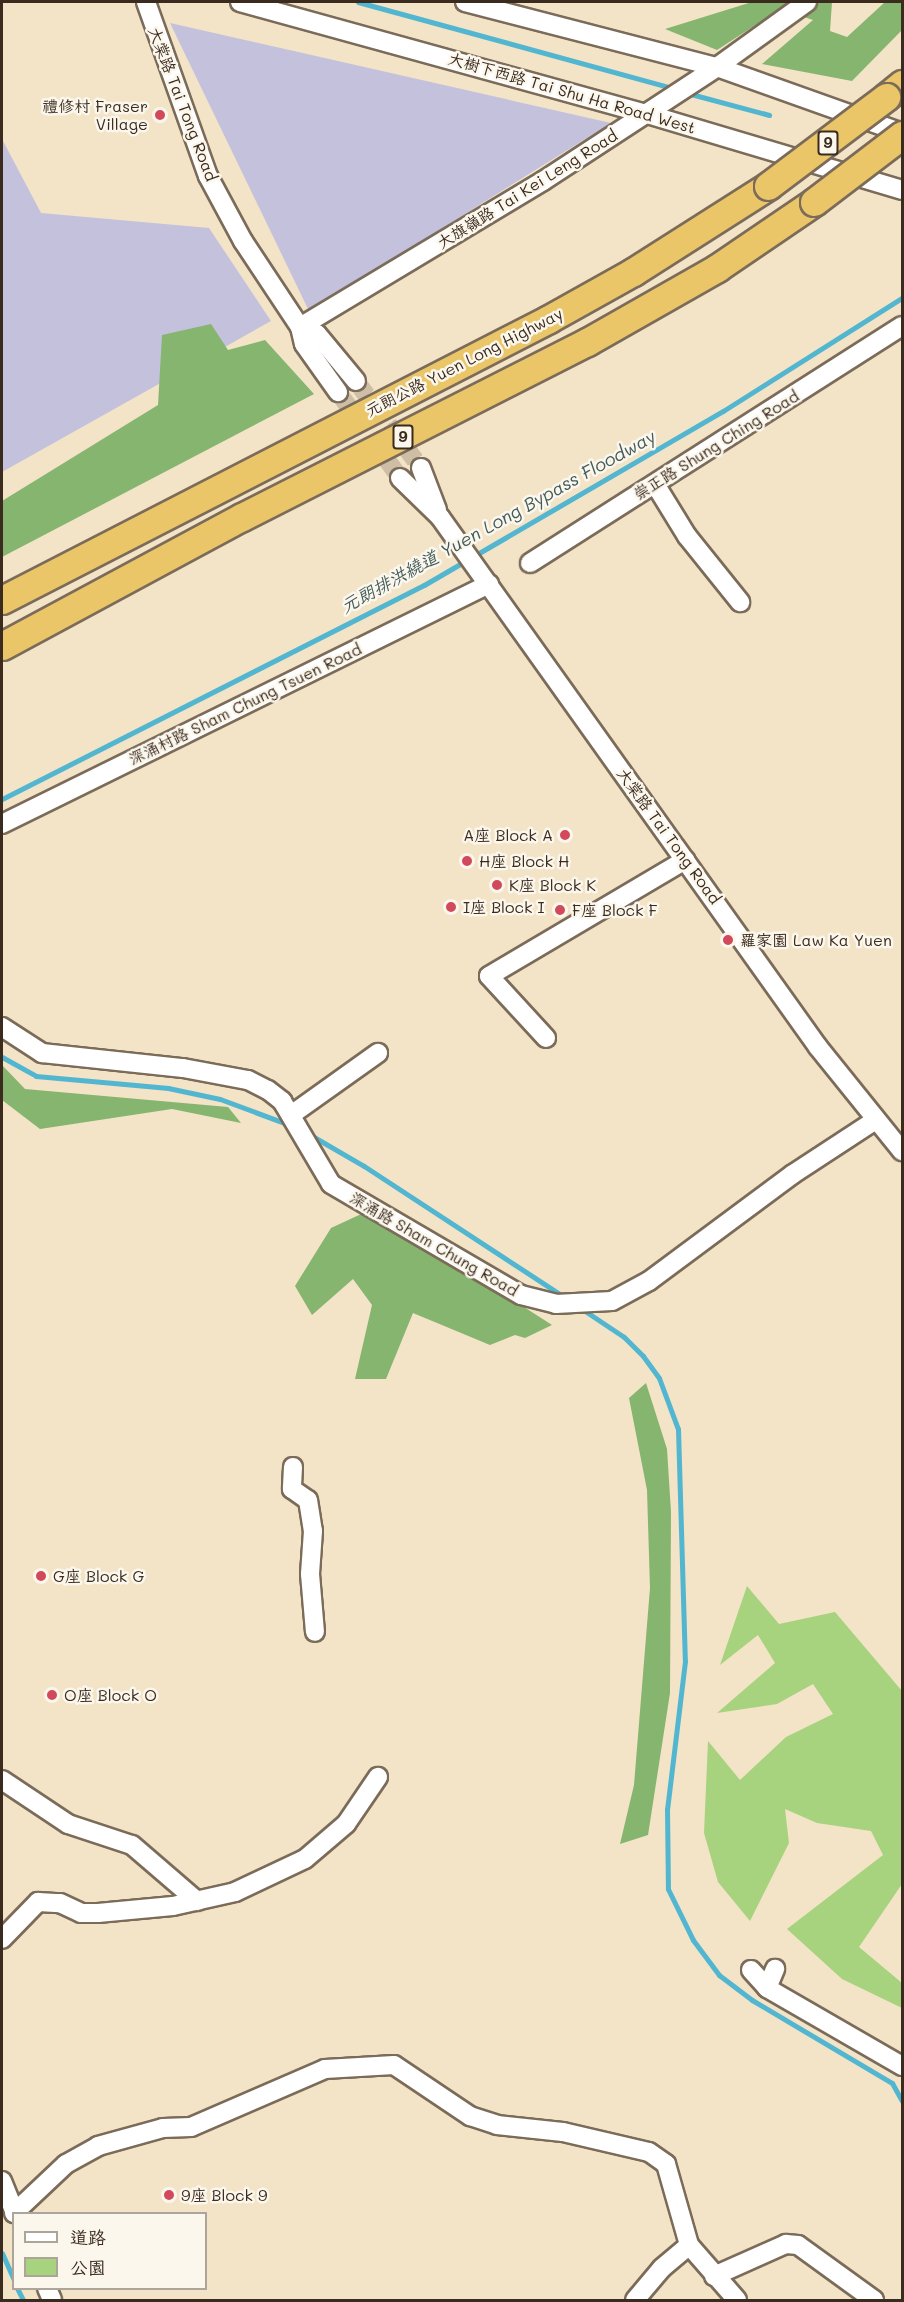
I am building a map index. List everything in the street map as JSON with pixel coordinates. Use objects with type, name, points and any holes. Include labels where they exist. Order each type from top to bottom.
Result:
[{"type":"highway","name":"元朗公路 Yuen Long Highway","points":[[2,600],[549,319],[633,272],[768,186],[894,91]]},
{"type":"highway","name":"9","points":[[2,646],[242,517],[587,342],[717,268],[814,202],[903,134]]},
{"type":"street","name":"大棠路 Tai Tong Road","points":[[146,2],[208,176],[243,241],[300,327],[304,344],[338,392]]},
{"type":"street","name":"大樹下西路 Tai Shu Ha Road West","points":[[240,2],[653,109],[903,190]]},
{"type":"street","points":[[465,2],[711,70],[903,134]]},
{"type":"street","name":"大旗嶺路 Tai Kei Leng Road","points":[[300,327],[653,109],[807,2]]},
{"type":"street","name":"崇正路 Shung Ching Road","points":[[530,563],[903,326]]},
{"type":"street","name":"大棠路 Tai Tong Road","points":[[300,327],[317,334],[356,381]]},
{"type":"street","name":"大棠路 Tai Tong Road","points":[[421,468],[440,517]]},
{"type":"street","name":"大棠路 Tai Tong Road","points":[[400,478],[440,517],[874,1121],[903,1151]]},
{"type":"street","points":[[655,484],[687,536],[740,602]]},
{"type":"street","name":"深涌村路 Sham Chung Tsuen Road","points":[[2,824],[489,584]]},
{"type":"street","points":[[546,1038],[489,976],[685,860]]},
{"type":"street","points":[[2,1028],[42,1053],[183,1068],[248,1080],[286,1108],[378,1053]]},
{"type":"street","name":"深涌路 Sham Chung Road","points":[[286,1108],[331,1184],[521,1295],[556,1304],[612,1301],[650,1281],[793,1174],[874,1121]]},
{"type":"street","points":[[293,1467],[292,1489],[308,1500],[313,1531],[309,1574],[315,1632]]},
{"type":"street","points":[[2,1939],[38,1902],[60,1903],[81,1913],[98,1913],[197,1901],[235,1892],[305,1859],[346,1824],[378,1777]]},
{"type":"street","points":[[2,1780],[68,1824],[132,1845],[197,1901]]},
{"type":"street","points":[[766,1988],[775,1969]]},
{"type":"street","points":[[751,1970],[766,1988],[903,2066]]},
{"type":"street","points":[[16,2212],[66,2164],[98,2146],[164,2128],[191,2127],[325,2069],[394,2065],[470,2116],[497,2125],[563,2132],[649,2152],[666,2164],[689,2245],[737,2301]]},
{"type":"street","points":[[2,2181],[15,2212]]},
{"type":"street","points":[[714,2276],[786,2244],[798,2245],[874,2301]]},
{"type":"street","points":[[634,2301],[662,2268],[689,2245]]},
{"type":"shaded area","points":[[170,23],[611,123],[309,311]]},
{"type":"shaded area","points":[[2,139],[41,213],[209,228],[271,321],[2,472]]},
{"type":"green space","points":[[752,2],[832,2],[830,31],[847,37],[885,2],[902,2],[902,30],[852,81],[762,64],[813,20],[780,9],[717,50],[665,29]]},
{"type":"green space","points":[[211,324],[228,350],[265,340],[314,394],[2,557],[2,501],[158,405],[162,335]]},
{"type":"green space","points":[[2,1065],[25,1089],[228,1107],[241,1123],[172,1109],[40,1129],[2,1100]]},
{"type":"green space","points":[[372,1209],[552,1325],[525,1338],[515,1335],[490,1345],[413,1313],[386,1379],[355,1379],[372,1305],[353,1279],[312,1315],[295,1286],[331,1228]]},
{"type":"green space","points":[[646,1383],[667,1449],[671,1512],[670,1693],[648,1835],[620,1844],[634,1785],[650,1588],[647,1490],[629,1398]]},
{"type":"green space","points":[[747,1586],[779,1624],[835,1612],[902,1691],[902,1884],[859,1947],[902,1983],[902,2008],[842,1979],[787,1929],[883,1855],[871,1831],[817,1823],[785,1809],[789,1843],[750,1921],[718,1882],[704,1833],[708,1741],[740,1780],[786,1737],[833,1714],[813,1684],[777,1704],[717,1713],[775,1663],[758,1635],[720,1665]]},
{"type":"waterway","points":[[358,2],[675,89]]},
{"type":"waterway","points":[[687,93],[769,115]]},
{"type":"waterway","name":"元朗排洪繞道 Yuen Long Bypass Floodway","points":[[2,799],[424,585],[723,411],[902,298]]},
{"type":"waterway","points":[[2,1057],[36,1076],[168,1088],[220,1099],[290,1125]]},
{"type":"waterway","points":[[307,1133],[364,1166],[567,1299]]},
{"type":"waterway","points":[[582,1309],[624,1337],[643,1356],[659,1378],[678,1429],[685,1661],[667,1809],[668,1889],[693,1940],[719,1975],[752,2000],[892,2083],[902,2101]]},
{"type":"waterway","points":[[2,2253],[12,2276]]},
{"type":"waterway","points":[[18,2290],[23,2300]]},
{"type":"tunnel","points":[[356,381],[421,468]]},
{"type":"tunnel","points":[[338,392],[400,478]]},
{"type":"place","name":"禮修村 Fraser Village","points":[[160,115]]},
{"type":"place","name":"A座 Block A","points":[[565,835]]},
{"type":"place","name":"H座 Block H","points":[[467,861]]},
{"type":"place","name":"K座 Block K","points":[[497,885]]},
{"type":"place","name":"I座 Block I","points":[[451,907]]},
{"type":"place","name":"F座 Block F","points":[[560,910]]},
{"type":"place","name":"羅家園 Law Ka Yuen","points":[[728,940]]},
{"type":"place","name":"G座 Block G","points":[[41,1576]]},
{"type":"place","name":"O座 Block O","points":[[52,1695]]},
{"type":"place","name":"9座 Block 9","points":[[169,2195]]}]
